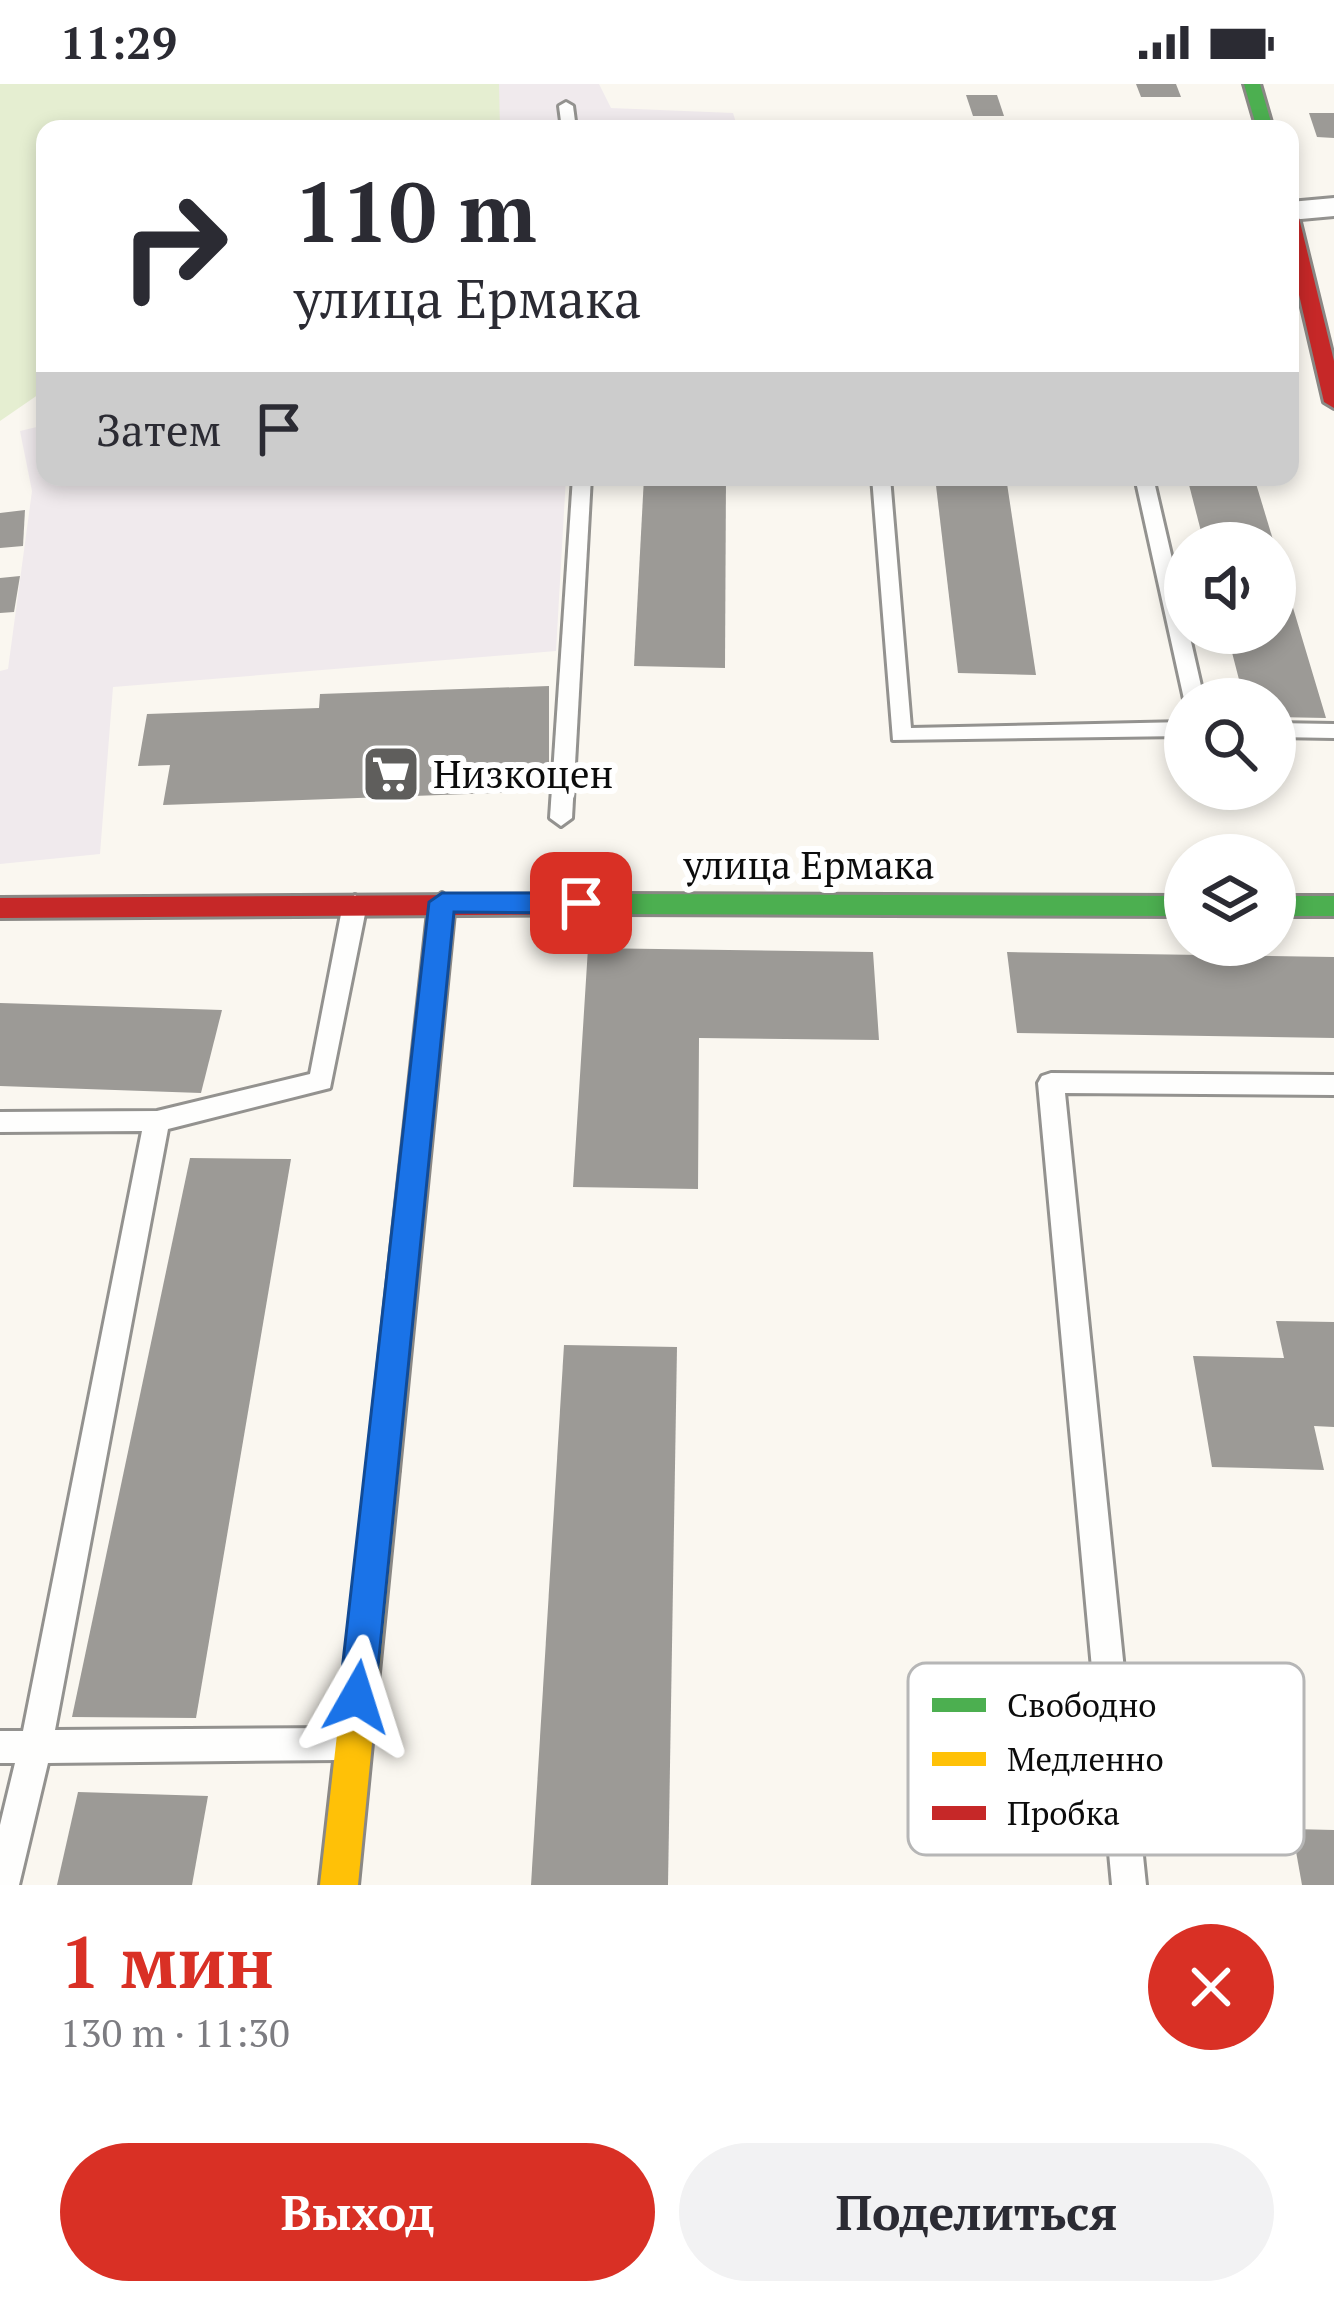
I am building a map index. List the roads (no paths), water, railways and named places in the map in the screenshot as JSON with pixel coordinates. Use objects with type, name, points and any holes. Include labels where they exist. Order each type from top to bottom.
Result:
[{"type":"street","points":[[1252,84],[1262,120]]},
{"type":"street","points":[[1299,213],[1334,207]]},
{"type":"street","points":[[1299,252],[1334,402]]},
{"type":"street","points":[[339,1885],[442,902]]},
{"type":"street","name":"улица Ермака","points":[[0,908],[442,902],[1164,906]]},
{"type":"street","points":[[1296,906],[1334,906]]},
{"type":"lane","points":[[566,106],[568,120]]},
{"type":"lane","points":[[561,818],[581,486]]},
{"type":"lane","points":[[881,486],[901,735],[1164,729]]},
{"type":"lane","points":[[1146,486],[1189,678]]},
{"type":"lane","points":[[1296,730],[1334,731]]},
{"type":"lane","points":[[0,1122],[157,1121],[321,1082],[355,904]]},
{"type":"lane","points":[[1107,1663],[1051,1084],[1334,1085]]},
{"type":"lane","points":[[2,1885],[36,1744],[157,1121]]},
{"type":"lane","points":[[0,1747],[352,1744]]},
{"type":"lane","points":[[1126,1855],[1129,1885]]},
{"type":"place","name":"Низкоцен","points":[[391,774]]}]
